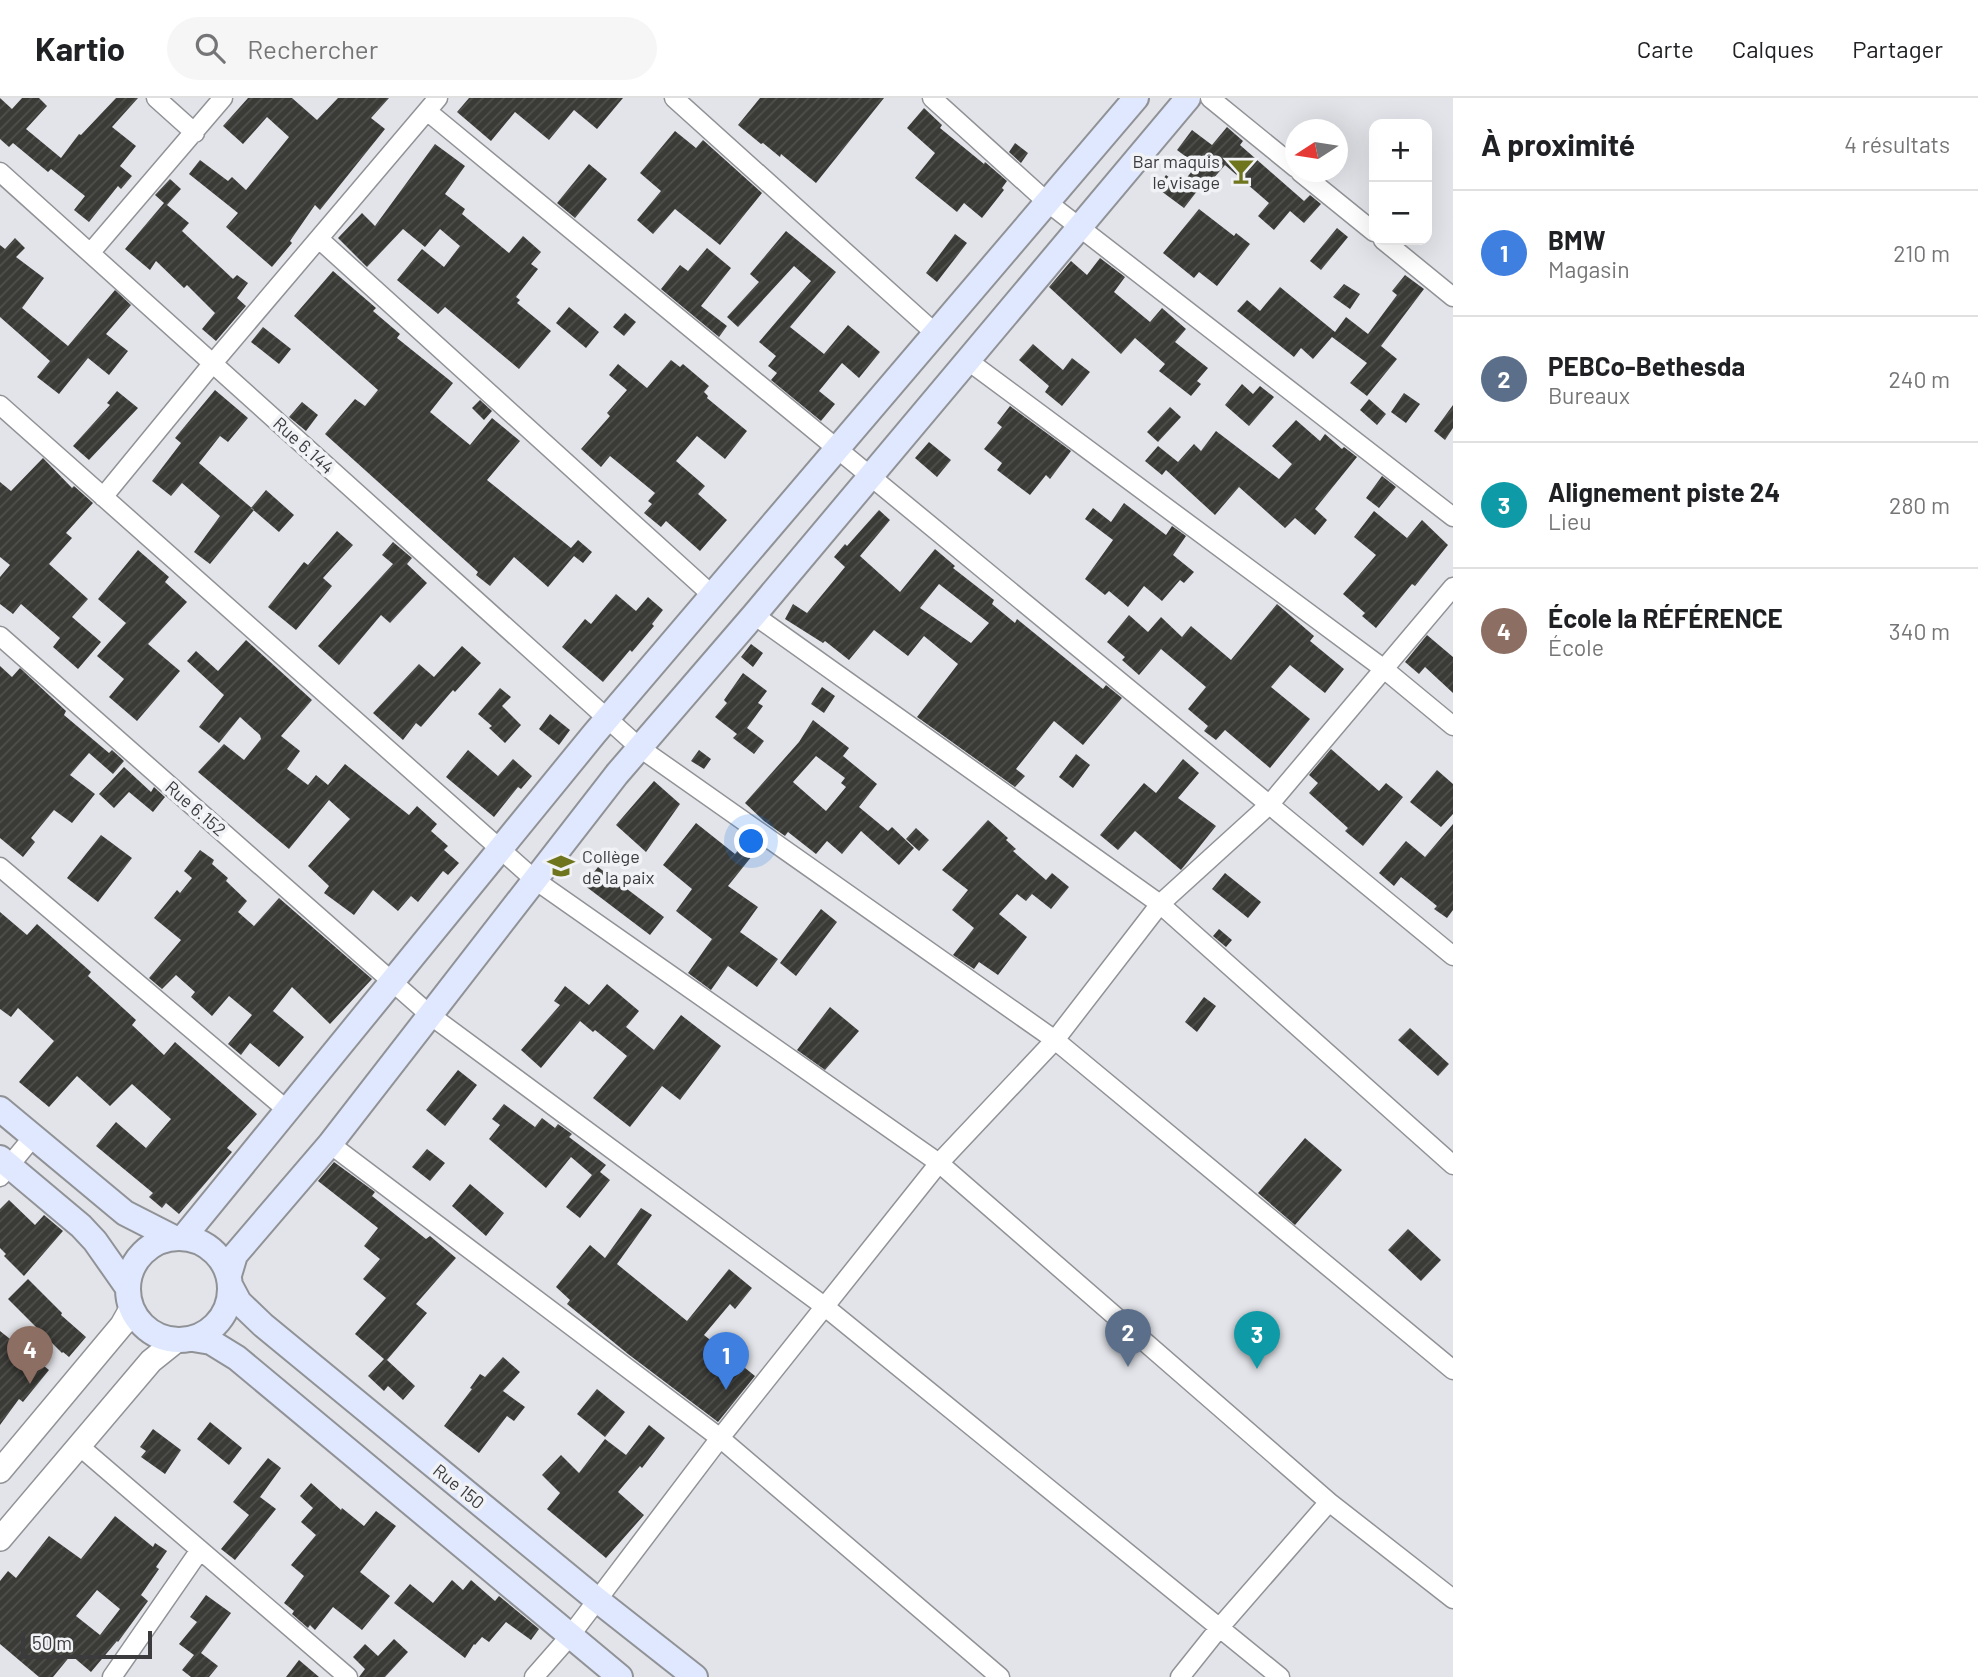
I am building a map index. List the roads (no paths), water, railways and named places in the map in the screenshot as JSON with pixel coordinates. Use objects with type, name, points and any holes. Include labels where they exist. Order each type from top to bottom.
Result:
[{"type":"main road","points":[[130,1299],[132,1270],[141,1254],[156,1243],[178,1238],[712,595],[1136,98]]},
{"type":"main road","points":[[184,1340],[206,1334],[225,1314],[235,1255],[330,1144],[617,774],[1188,98]]},
{"type":"main road","points":[[0,1109],[125,1213],[178,1238],[198,1241],[212,1249],[222,1261],[230,1281]]},
{"type":"main road","points":[[3,1167],[88,1233],[130,1299],[139,1321],[149,1331],[162,1338],[211,1342],[231,1353],[620,1677]]},
{"type":"main road","name":"Rue 150","points":[[230,1281],[239,1302],[263,1325],[596,1600],[695,1677]]},
{"type":"street","points":[[156,98],[195,133]]},
{"type":"street","points":[[91,252],[223,98]]},
{"type":"street","points":[[674,98],[935,333]]},
{"type":"street","points":[[932,98],[1047,202],[1453,517]]},
{"type":"street","points":[[1210,98],[1285,159]]},
{"type":"street","points":[[103,497],[432,105],[836,448],[1453,956]]},
{"type":"street","name":"Rue 6.144","points":[[0,172],[640,748],[1055,1040],[1453,1370]]},
{"type":"street","points":[[1312,182],[1369,228]]},
{"type":"street","points":[[319,239],[712,595]]},
{"type":"street","points":[[1389,245],[1453,297]]},
{"type":"street","points":[[967,360],[1384,669],[1453,726]]},
{"type":"street","points":[[0,405],[535,880],[939,1164],[1329,1502],[1453,1599]]},
{"type":"street","points":[[534,1677],[570,1636],[720,1437],[939,1164],[1055,1040],[1160,904],[1269,804],[1453,587]]},
{"type":"street","points":[[754,615],[1160,904],[1453,1165]]},
{"type":"street","name":"Rue 6.152","points":[[0,636],[430,1014],[824,1306],[1280,1677]]},
{"type":"street","points":[[0,866],[287,1110]]},
{"type":"street","points":[[3,1167],[33,1137]]},
{"type":"street","points":[[330,1144],[720,1437],[1000,1677]]},
{"type":"street","points":[[0,1471],[122,1325],[130,1299]]},
{"type":"street","points":[[0,1539],[151,1361],[184,1340]]},
{"type":"street","points":[[78,1445],[348,1677]]},
{"type":"street","points":[[1180,1677],[1329,1502]]},
{"type":"street","points":[[112,1677],[200,1550]]},
{"type":"place","name":"Bar maquis le visage","points":[[1241,171]]},
{"type":"place","name":"Collège de la paix","points":[[561,866]]},
{"type":"place","name":"PEBCo-Bethesda","points":[[1128,1367]]},
{"type":"place","name":"Alignement piste 24","points":[[1257,1369]]},
{"type":"place","name":"École la RÉFÉRENCE","points":[[30,1384]]},
{"type":"place","name":"BMW","points":[[726,1390]]}]
